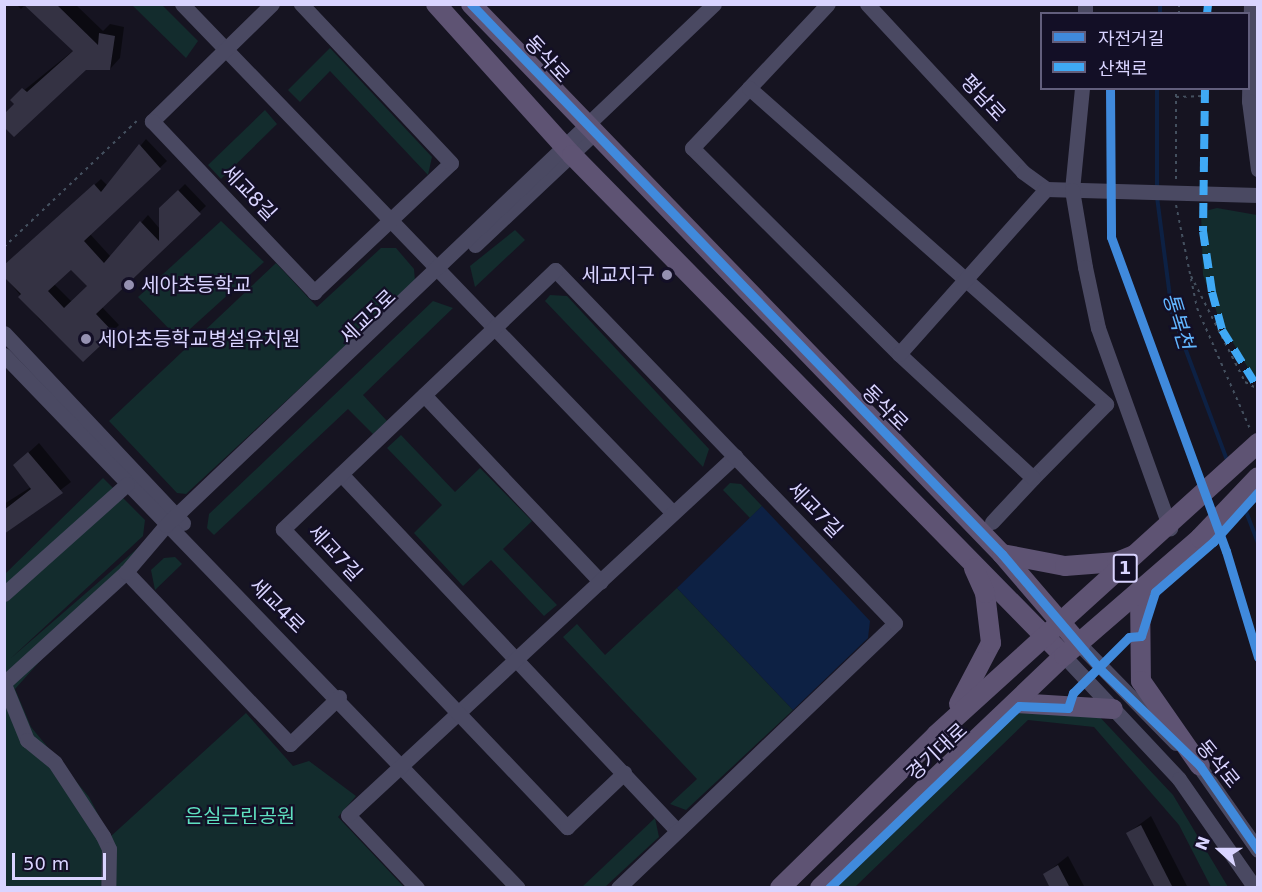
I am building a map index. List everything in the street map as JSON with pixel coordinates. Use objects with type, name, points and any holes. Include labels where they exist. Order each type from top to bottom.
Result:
[{"type":"main road","points":[[436,4],[567,149],[969,557],[1049,636],[1072,650]]},
{"type":"main road","name":"동삭로","points":[[471,4],[1002,554],[1064,623],[1072,650]]},
{"type":"main road","name":"경기대로","points":[[780,888],[936,735],[1170,528],[1256,441]]},
{"type":"main road","name":"경기대로","points":[[820,888],[1072,650],[1200,538],[1257,477]]},
{"type":"main road","points":[[1002,554],[1040,565],[1092,566],[1144,550]]},
{"type":"main road","points":[[936,735],[973,684],[991,643],[985,593],[969,557]]},
{"type":"main road","points":[[1140,591],[1141,681],[1200,766]]},
{"type":"main road","points":[[1015,703],[1113,709]]},
{"type":"street","points":[[182,4],[673,513]]},
{"type":"street","points":[[152,121],[272,4]]},
{"type":"street","name":"세교8길","points":[[152,121],[314,292],[451,163],[301,4]]},
{"type":"street","name":"세교5로","points":[[4,684],[126,572],[590,129],[714,4]]},
{"type":"street","points":[[828,4],[692,148],[899,354],[1033,478]]},
{"type":"street","name":"평남로","points":[[867,4],[1023,172],[1047,189]]},
{"type":"street","points":[[1250,52],[1251,4]]},
{"type":"street","points":[[749,88],[963,281],[1106,404],[992,522]]},
{"type":"street","points":[[1082,90],[1078,190],[1098,328],[1170,528]]},
{"type":"street","points":[[1249,90],[1257,169]]},
{"type":"street","points":[[899,354],[1047,189],[1257,195]]},
{"type":"street","name":"세교7길","points":[[618,888],[676,829],[895,623],[555,270],[284,529],[460,717],[567,827],[624,773]]},
{"type":"street","name":"세교4로","points":[[4,333],[175,525],[518,888]]},
{"type":"street","name":"세교4로","points":[[4,355],[127,484],[175,525]]},
{"type":"street","points":[[424,395],[601,582]]},
{"type":"street","points":[[417,888],[348,815],[460,717],[735,456]]},
{"type":"street","points":[[341,474],[676,829]]},
{"type":"street","points":[[4,594],[127,484]]},
{"type":"street","points":[[126,572],[290,744],[339,697]]},
{"type":"street","name":"동삭로","points":[[1072,650],[1113,709],[1179,779],[1255,888]]},
{"type":"street","name":"동삭로","points":[[1072,650],[1200,766],[1257,850]]},
{"type":"street","points":[[4,684],[27,740],[55,763],[103,836],[109,849],[108,888]]},
{"type":"path","points":[[1176,90],[1176,184]]},
{"type":"path","points":[[1176,97],[1205,96]]},
{"type":"path","points":[[4,246],[137,121],[152,121]]},
{"type":"path","points":[[1176,195],[1197,308],[1256,441]]},
{"type":"path","points":[[1188,268],[1207,316],[1245,382],[1257,389]]},
{"type":"green space","points":[[132,5],[162,5],[198,41],[186,58]]},
{"type":"green space","points":[[330,48],[432,157],[428,175],[330,71],[300,102],[288,90]]},
{"type":"green space","points":[[265,110],[277,124],[221,179],[208,165]]},
{"type":"green space","points":[[1217,208],[1257,215],[1257,383],[1220,321],[1203,275],[1201,212]]},
{"type":"green space","points":[[221,221],[264,262],[179,339],[138,297]]},
{"type":"green space","points":[[515,230],[525,240],[475,287],[470,266]]},
{"type":"green space","points":[[381,248],[396,248],[414,269],[415,281],[186,494],[177,493],[109,421],[276,263],[317,307]]},
{"type":"green space","points":[[550,295],[567,296],[709,449],[703,467],[545,301]]},
{"type":"green space","points":[[433,301],[453,308],[363,395],[387,421],[373,434],[348,409],[214,535],[207,528],[209,514]]},
{"type":"green space","points":[[401,435],[455,492],[480,468],[532,521],[503,549],[557,605],[544,616],[491,560],[463,586],[414,533],[442,505],[387,448]]},
{"type":"green space","name":"은실근린공원","points":[[103,478],[145,520],[143,536],[10,659],[154,534],[15,689],[31,727],[89,797],[110,837],[246,713],[293,766],[309,761],[356,796],[338,817],[404,887],[5,887],[5,574]]},
{"type":"green space","points":[[730,483],[741,484],[762,506],[750,518],[723,490]]},
{"type":"green space","points":[[175,557],[182,564],[155,590],[151,570],[164,558]]},
{"type":"green space","points":[[677,588],[793,710],[686,810],[670,804],[697,779],[563,637],[577,624],[605,655]]},
{"type":"green space","points":[[1020,709],[1096,713],[1173,795],[1228,887],[1211,887],[1179,825],[1094,727],[1028,720],[855,887],[830,888]]},
{"type":"green space","points":[[655,818],[659,837],[605,887],[582,887]]},
{"type":"water","points":[[762,506],[870,621],[868,638],[793,710],[677,588]]},
{"type":"building","points":[[23,4],[56,4],[98,45],[99,33],[115,36],[110,70],[86,70],[14,137],[4,127],[4,114],[14,104],[10,100],[22,88],[27,92],[73,51]]},
{"type":"building","points":[[139,144],[161,169],[84,241],[104,263],[140,221],[159,241],[159,208],[178,190],[201,214],[96,314],[114,333],[83,362],[18,297],[21,294],[4,277],[4,265],[94,184],[101,192]],"holes":[[[71,270],[87,286],[64,308],[48,291]]]},
{"type":"building","points":[[28,452],[63,493],[4,534],[4,510],[31,489],[13,465]]},
{"type":"building","points":[[1141,825],[1173,888],[1155,888],[1126,833]]},
{"type":"building","points":[[1058,865],[1070,888],[1050,888],[1043,874]]},
{"type":"waterway","name":"통복천","points":[[1160,4],[1160,12]]},
{"type":"waterway","name":"통복천","points":[[1157,90],[1157,190]]},
{"type":"waterway","name":"통복천","points":[[1157,197],[1172,313],[1228,463]]},
{"type":"waterway","name":"통복천","points":[[1242,501],[1258,543]]},
{"type":"marked path","points":[[1207,12],[1208,4]]},
{"type":"marked path","points":[[1205,90],[1203,231],[1212,292],[1222,330],[1258,388]]},
{"type":"cycle path","points":[[471,4],[1002,554],[1100,669],[1200,766],[1258,850]]},
{"type":"cycle path","points":[[1110,90],[1111,237],[1226,551],[1258,657]]},
{"type":"cycle path","points":[[829,888],[1019,706],[1068,708],[1073,693],[1129,637],[1141,636],[1155,592],[1213,542],[1258,492]]},
{"type":"place","name":"세교지구","points":[[667,275]]},
{"type":"place","name":"세아초등학교","points":[[129,285]]},
{"type":"place","name":"세아초등학교병설유치원","points":[[86,339]]}]
